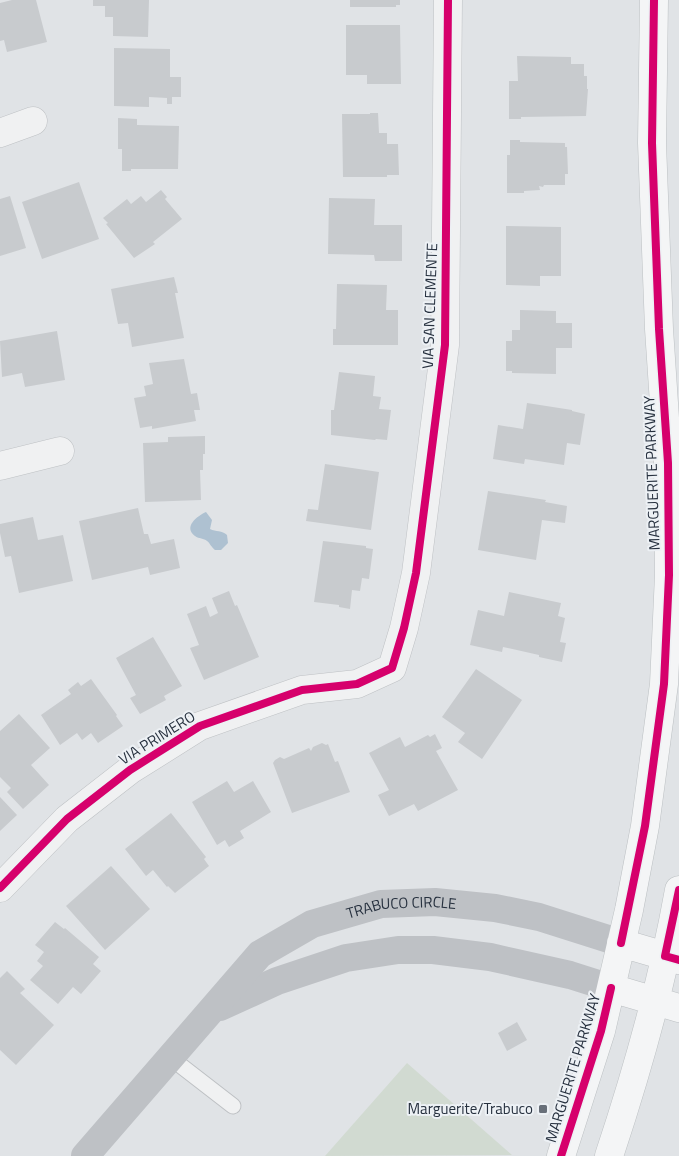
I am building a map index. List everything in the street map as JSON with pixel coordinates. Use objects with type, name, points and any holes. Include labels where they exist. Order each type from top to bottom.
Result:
[{"type":"main road","name":"MARGUERITE PARKWAY","points":[[561,1156],[601,1031],[621,943],[645,826],[664,684],[669,575],[668,463],[659,328],[652,143],[654,0]]},
{"type":"main road","points":[[609,1156],[640,1054],[666,1005],[679,890]]},
{"type":"main road","points":[[621,943],[672,958]]},
{"type":"main road","points":[[611,988],[666,1005]]},
{"type":"street","name":"VIA SAN CLEMENTE","points":[[392,668],[404,628],[416,573],[445,345],[448,0]]},
{"type":"street","points":[[0,134],[33,120]]},
{"type":"street","points":[[0,466],[60,451]]},
{"type":"street","name":"VIA PRIMERO","points":[[0,888],[67,819],[130,770],[200,726],[302,690],[357,684],[392,668]]},
{"type":"street","name":"TRABUCO CIRCLE","points":[[85,1156],[260,954],[312,924],[381,904],[435,902],[495,908],[539,917],[621,943]]},
{"type":"street","name":"TRABUCO CIRCLE","points":[[212,1011],[286,978],[346,958],[398,950],[433,950],[490,957],[570,975],[611,988]]},
{"type":"lane","points":[[171,1058],[233,1106]]},
{"type":"shaded area","points":[[407,1063],[512,1155],[325,1156]]},
{"type":"water","points":[[206,512],[212,520],[210,529],[227,535],[228,543],[221,550],[215,550],[206,540],[197,537],[190,529],[193,522]]},
{"type":"building","points":[[12,0],[36,0],[47,42],[7,52],[4,40],[0,41],[0,3]]},
{"type":"building","points":[[93,0],[149,0],[148,37],[113,36],[113,17],[105,17],[105,6],[93,6]]},
{"type":"building","points":[[350,0],[400,0],[400,5],[396,5],[396,7],[350,7]]},
{"type":"building","points":[[346,25],[400,25],[401,84],[367,84],[367,75],[346,75]]},
{"type":"building","points":[[114,48],[170,49],[170,77],[181,77],[181,97],[172,97],[172,104],[167,104],[167,98],[149,97],[149,107],[114,106]]},
{"type":"building","points":[[517,56],[571,57],[571,64],[584,64],[584,76],[587,76],[588,89],[586,116],[521,117],[521,119],[509,119],[509,81],[518,81]]},
{"type":"building","points":[[378,113],[379,133],[387,133],[387,144],[398,144],[399,175],[387,175],[387,177],[343,177],[342,114]]},
{"type":"building","points":[[118,118],[137,119],[137,125],[179,126],[178,169],[131,169],[131,171],[122,171],[122,149],[118,149]]},
{"type":"building","points":[[510,140],[565,143],[565,147],[567,147],[568,174],[565,174],[565,185],[544,185],[543,187],[539,186],[540,190],[524,191],[524,193],[507,193],[507,155],[510,155]]},
{"type":"building","points":[[79,182],[99,239],[42,259],[22,202]]},
{"type":"building","points":[[161,190],[167,197],[165,199],[182,219],[153,242],[155,244],[134,258],[103,218],[127,199],[131,204],[141,196],[146,202]]},
{"type":"building","points":[[10,196],[26,248],[0,256],[0,199]]},
{"type":"building","points":[[329,198],[375,199],[374,225],[402,225],[402,261],[375,261],[374,255],[328,254]]},
{"type":"building","points":[[506,226],[561,227],[561,276],[540,276],[540,286],[506,285]]},
{"type":"building","points":[[174,277],[178,293],[175,293],[184,338],[132,347],[128,323],[118,324],[111,289]]},
{"type":"building","points":[[337,284],[387,285],[386,310],[398,310],[398,345],[333,345],[333,329],[336,329]]},
{"type":"building","points":[[520,310],[556,311],[556,323],[572,323],[572,348],[556,348],[556,374],[512,373],[512,371],[506,371],[506,341],[512,341],[512,330],[520,330]]},
{"type":"building","points":[[57,331],[65,380],[25,387],[22,373],[2,377],[0,341]]},
{"type":"building","points":[[184,359],[191,394],[197,393],[200,410],[194,410],[196,421],[152,429],[152,426],[140,428],[134,398],[146,396],[144,386],[153,384],[149,363]]},
{"type":"building","points":[[339,372],[375,376],[373,396],[381,397],[379,409],[391,410],[387,440],[331,435],[331,410],[334,410]]},
{"type":"building","points":[[527,403],[572,410],[585,414],[580,445],[567,443],[564,465],[525,459],[524,464],[493,459],[498,425],[523,429]]},
{"type":"building","points":[[205,436],[203,470],[200,470],[201,500],[145,502],[143,443],[168,442],[168,437]]},
{"type":"building","points":[[325,464],[379,472],[371,530],[306,521],[308,509],[318,510]]},
{"type":"building","points":[[488,491],[546,500],[545,502],[567,506],[565,523],[542,520],[536,560],[478,550]]},
{"type":"building","points":[[138,508],[144,534],[148,534],[151,544],[174,539],[180,568],[150,575],[148,567],[92,580],[79,521]]},
{"type":"building","points":[[33,517],[38,540],[63,535],[73,581],[19,593],[11,556],[5,557],[0,524]]},
{"type":"building","points":[[323,541],[366,546],[366,548],[373,549],[369,579],[362,578],[360,591],[352,590],[350,609],[339,607],[339,605],[314,602]]},
{"type":"building","points":[[229,591],[259,657],[204,680],[190,648],[199,645],[187,614],[206,606],[210,617],[218,613],[212,598]]},
{"type":"building","points":[[509,592],[561,603],[558,616],[565,618],[560,642],[566,643],[562,662],[503,647],[502,652],[470,645],[478,610],[504,616]]},
{"type":"building","points":[[153,637],[182,686],[164,696],[166,700],[140,714],[130,698],[136,695],[116,658]]},
{"type":"building","points":[[476,669],[522,700],[482,759],[458,742],[465,733],[442,717]]},
{"type":"building","points":[[91,679],[123,726],[98,743],[91,733],[82,740],[77,733],[60,745],[41,715],[71,694],[68,690],[78,682],[81,686]]},
{"type":"building","points":[[19,714],[50,748],[31,765],[49,785],[23,809],[7,792],[11,788],[0,777],[0,731]]},
{"type":"building","points":[[435,734],[442,748],[436,751],[458,790],[418,811],[414,804],[389,816],[378,795],[389,790],[369,753],[400,737],[405,747],[428,735],[430,737]]},
{"type":"building","points":[[322,743],[328,744],[335,762],[338,761],[350,792],[292,813],[273,763],[280,757],[284,759],[309,748],[311,751],[313,747]]},
{"type":"building","points":[[227,781],[234,792],[253,781],[271,812],[240,831],[244,838],[229,847],[225,840],[217,845],[192,802]]},
{"type":"building","points":[[0,797],[17,815],[0,831]]},
{"type":"building","points":[[171,813],[206,857],[204,859],[209,866],[175,893],[167,887],[153,870],[146,876],[125,849]]},
{"type":"building","points":[[111,866],[150,909],[105,950],[66,906]]},
{"type":"building","points":[[55,922],[65,928],[99,957],[93,964],[101,971],[81,994],[73,987],[58,1004],[30,980],[43,966],[37,961],[44,952],[35,945]]},
{"type":"building","points":[[7,971],[25,989],[20,993],[54,1025],[16,1065],[0,1050],[0,978]]},
{"type":"building","points":[[517,1022],[527,1040],[507,1051],[498,1033]]},
{"type":"cycle path","points":[[0,888],[67,819],[130,770],[200,726],[302,690],[357,684],[392,668],[404,628],[416,573],[445,345],[448,0]]},
{"type":"cycle path","points":[[621,943],[645,826],[664,684],[669,575],[668,463],[659,329],[652,143],[654,0]]},
{"type":"cycle path","points":[[679,890],[665,956],[679,960]]},
{"type":"cycle path","points":[[561,1156],[601,1031],[611,988]]},
{"type":"place","name":"Marguerite/Trabuco","points":[[543,1109]]}]
